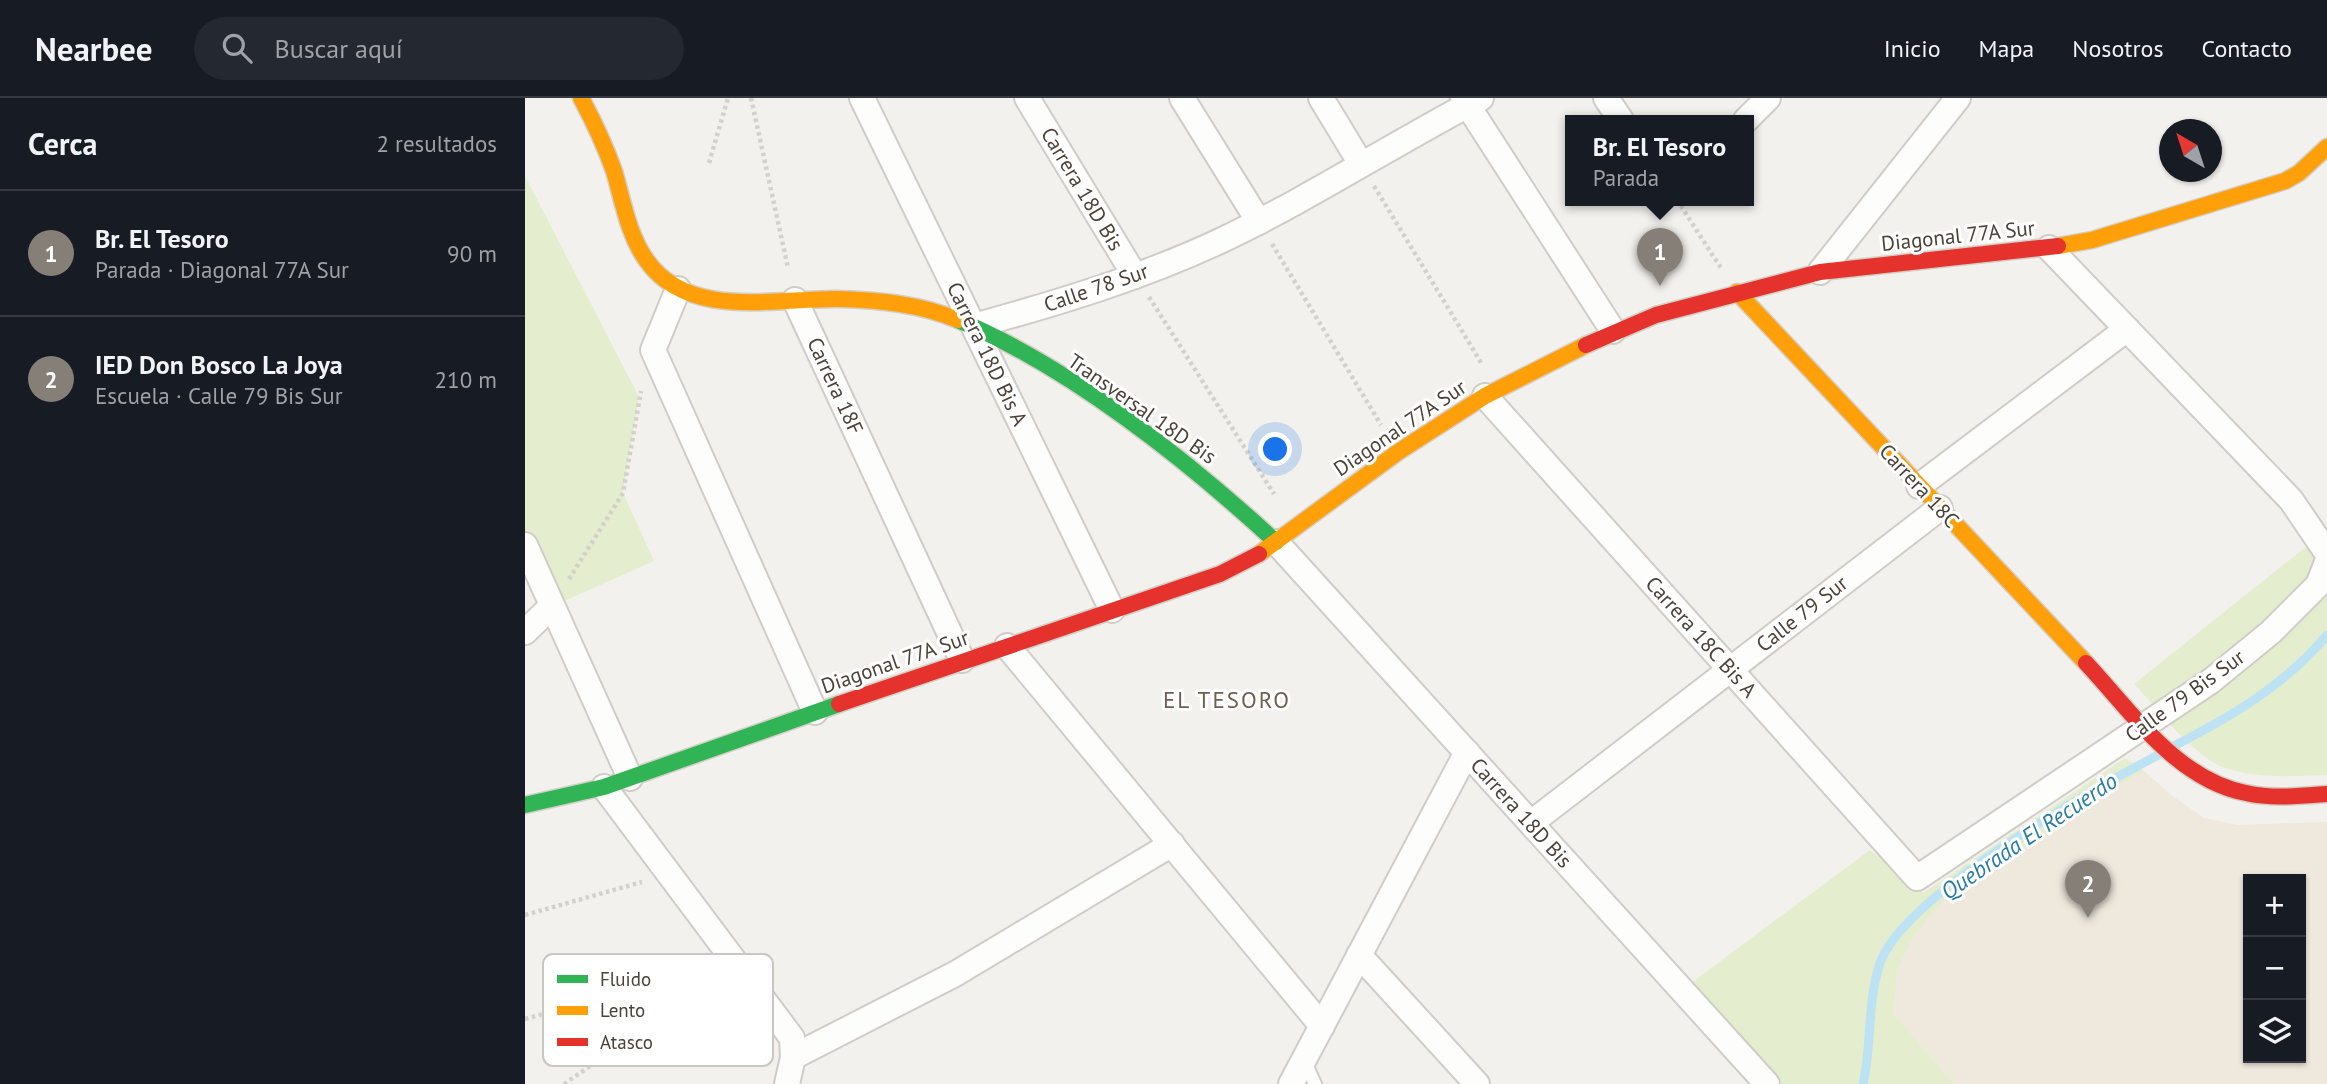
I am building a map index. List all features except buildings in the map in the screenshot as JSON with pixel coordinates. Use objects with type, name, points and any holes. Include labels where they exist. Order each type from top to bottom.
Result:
[{"type":"street","points":[[581,98],[608,156],[623,211],[639,252],[664,282],[712,300],[849,298],[887,302],[945,314],[974,326]]},
{"type":"street","name":"Carrera 18D Bis A","points":[[862,98],[1112,610]]},
{"type":"street","name":"Carrera 18D Bis","points":[[1027,98],[1135,276]]},
{"type":"street","points":[[1182,98],[1259,222]]},
{"type":"street","points":[[1321,98],[1361,164]]},
{"type":"street","points":[[1606,98],[1618,115]]},
{"type":"street","points":[[1751,115],[1768,98]]},
{"type":"street","points":[[1820,272],[1958,98]]},
{"type":"street","points":[[1471,100],[1613,331]]},
{"type":"street","name":"Calle 78 Sur","points":[[974,326],[1059,302],[1135,276],[1259,222],[1471,100]]},
{"type":"street","name":"Diagonal 77A Sur","points":[[525,805],[604,787],[962,660],[1220,574],[1256,556],[1398,452],[1491,393],[1613,331],[1737,292],[1820,272],[2049,248],[2092,240],[2272,185],[2299,173],[2324,156]]},
{"type":"street","points":[[2049,248],[2291,500],[2327,553]]},
{"type":"street","points":[[678,289],[653,350],[815,712]]},
{"type":"street","name":"Carrera 18C","points":[[1737,292],[2176,760],[2196,775],[2242,795],[2327,794]]},
{"type":"street","name":"Carrera 18F","points":[[795,300],[962,660]]},
{"type":"street","name":"Transversal 18D Bis","points":[[974,326],[1089,394],[1211,484],[1286,535]]},
{"type":"street","points":[[1919,486],[2127,329]]},
{"type":"street","name":"Carrera 18C Bis A","points":[[1491,393],[1730,670],[1917,878]]},
{"type":"street","name":"Calle 79 Sur","points":[[1531,823],[1940,508]]},
{"type":"street","name":"Carrera 18D Bis","points":[[1286,535],[1467,752],[1766,1084]]},
{"type":"street","points":[[525,545],[630,778]]},
{"type":"street","name":"Calle 79 Bis Sur","points":[[1917,878],[2152,735],[2211,681],[2271,632],[2318,585],[2327,562]]},
{"type":"street","points":[[525,632],[551,607]]},
{"type":"street","points":[[1007,646],[1322,1026]]},
{"type":"street","points":[[1291,1084],[1467,752]]},
{"type":"street","points":[[604,787],[731,954]]},
{"type":"street","points":[[792,1047],[955,974],[1172,844]]},
{"type":"street","points":[[1359,955],[1477,1084]]},
{"type":"street","points":[[773,1018],[792,1047],[787,1084]]},
{"type":"lane","points":[[1304,1060],[1315,1084]]},
{"type":"path","points":[[709,163],[728,98]]},
{"type":"path","points":[[751,98],[795,300]]},
{"type":"path","points":[[1361,164],[1491,393]]},
{"type":"path","points":[[1681,206],[1737,292]]},
{"type":"path","points":[[1259,222],[1398,452]]},
{"type":"path","points":[[1135,276],[1286,535]]},
{"type":"path","points":[[551,607],[623,493],[639,397],[653,350]]},
{"type":"path","points":[[525,915],[670,874]]},
{"type":"path","points":[[718,954],[728,950]]},
{"type":"path","points":[[525,1019],[543,1014]]},
{"type":"path","points":[[773,1046],[792,1047]]},
{"type":"path","points":[[564,1084],[590,1066]]},
{"type":"shaded area","points":[[2143,770],[2171,795],[2204,818],[2237,825],[2327,822],[2327,1084],[1954,1084],[1894,1014],[1897,970],[1914,936],[1941,901]]},
{"type":"green space","points":[[525,176],[639,397],[623,493],[654,561],[551,607],[525,545]]},
{"type":"green space","points":[[2327,530],[2327,775],[2263,775],[2237,772],[2213,763],[2189,743],[2134,684]]},
{"type":"green space","points":[[2125,758],[2143,770],[1942,901],[1914,936],[1897,970],[1894,1014],[1954,1084],[1779,1084],[1691,983],[1870,850],[1923,893]]},
{"type":"waterway","name":"Quebrada El Recuerdo","points":[[2174,746],[2275,685],[2327,635]]},
{"type":"waterway","name":"Quebrada El Recuerdo","points":[[1863,1084],[1876,978],[1880,963],[1897,936],[1925,906],[2005,845],[2162,753]]},
{"type":"traffic: fast","points":[[958,320],[1042,363],[1126,418],[1205,479],[1276,542]]},
{"type":"traffic: fast","points":[[525,805],[604,787],[839,704]]},
{"type":"traffic: slow","points":[[581,98],[611,162],[627,218],[640,251],[665,280],[686,292],[710,299],[735,302],[869,300],[914,307],[958,320]]},
{"type":"traffic: slow","points":[[2058,246],[2092,240],[2285,181],[2299,173],[2327,147]]},
{"type":"traffic: slow","points":[[1737,292],[2086,663]]},
{"type":"traffic: slow","points":[[1259,554],[1398,452],[1485,396],[1586,345]]},
{"type":"traffic: jam","points":[[1586,345],[1656,315],[1820,272],[2058,246]]},
{"type":"traffic: jam","points":[[839,704],[1220,574],[1259,554]]},
{"type":"traffic: jam","points":[[2086,663],[2157,741],[2198,774],[2221,786],[2256,795],[2327,794]]},
{"type":"place","name":"Br. El Tesoro","points":[[1660,286]]},
{"type":"place","name":"IED Don Bosco La Joya","points":[[2088,918]]},
{"type":"district","name":"EL TESORO","points":[[1227,700]]}]
